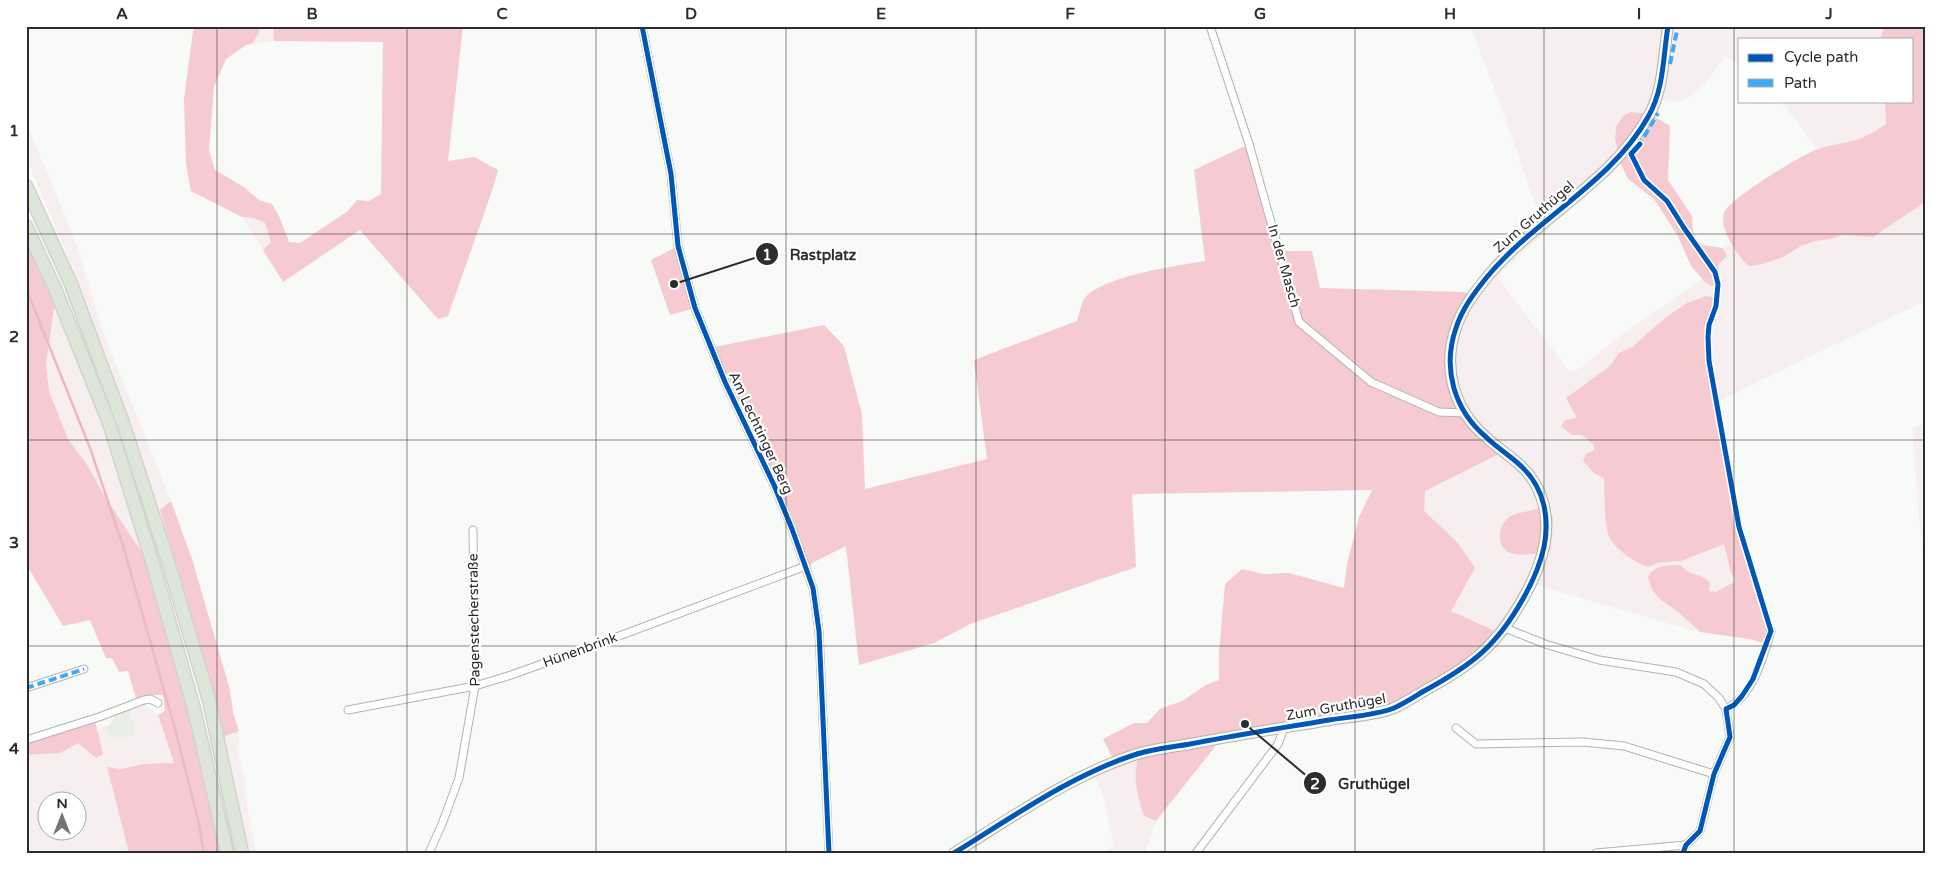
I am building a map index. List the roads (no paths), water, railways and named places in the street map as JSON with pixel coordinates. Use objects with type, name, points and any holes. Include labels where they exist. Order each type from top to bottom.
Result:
[{"type":"highway","points":[[26,186],[74,293],[122,423],[167,558],[209,700],[242,853]]},
{"type":"highway","points":[[26,226],[56,291],[109,423],[152,561],[194,708],[227,853]]},
{"type":"street","name":"Am Lechtinger Berg","points":[[642,26],[671,174],[678,246],[695,308],[706,338],[774,485],[813,588],[819,631],[829,853]]},
{"type":"street","name":"In der Masch","points":[[1210,26],[1249,144],[1299,322],[1371,382],[1438,412],[1464,413]]},
{"type":"street","name":"Zum Gruthügel","points":[[954,853],[1053,793],[1114,763],[1140,754],[1392,709],[1454,675],[1496,640],[1532,584],[1539,566],[1545,543],[1546,509],[1534,481],[1522,467],[1482,435],[1464,413],[1457,399],[1451,379],[1452,345],[1461,316],[1472,295],[1498,263],[1603,172],[1634,141],[1657,98],[1662,77],[1668,26]]},
{"type":"street","name":"Pagenstecherstraße","points":[[429,853],[459,778],[476,686],[472,530]]},
{"type":"street","name":"Hünenbrink","points":[[348,710],[476,686],[595,645],[806,566]]},
{"type":"street","points":[[1505,628],[1545,644],[1599,660],[1676,672],[1704,684],[1726,709],[1730,737],[1714,774],[1700,830],[1684,849],[1596,853]]},
{"type":"street","points":[[1726,709],[1734,705],[1753,679],[1771,631]]},
{"type":"street","points":[[26,688],[84,669]]},
{"type":"street","points":[[26,740],[99,717],[144,700],[150,699],[158,704]]},
{"type":"street","points":[[1196,853],[1278,744],[1284,728]]},
{"type":"street","points":[[1456,728],[1476,744],[1582,742],[1624,746],[1714,774]]},
{"type":"waterway","points":[[26,288],[90,448],[124,549],[175,729],[199,824],[204,853]]},
{"type":"place","name":"Rastplatz","points":[[674,284]]},
{"type":"place","name":"Gruthügel","points":[[1245,724]]}]
